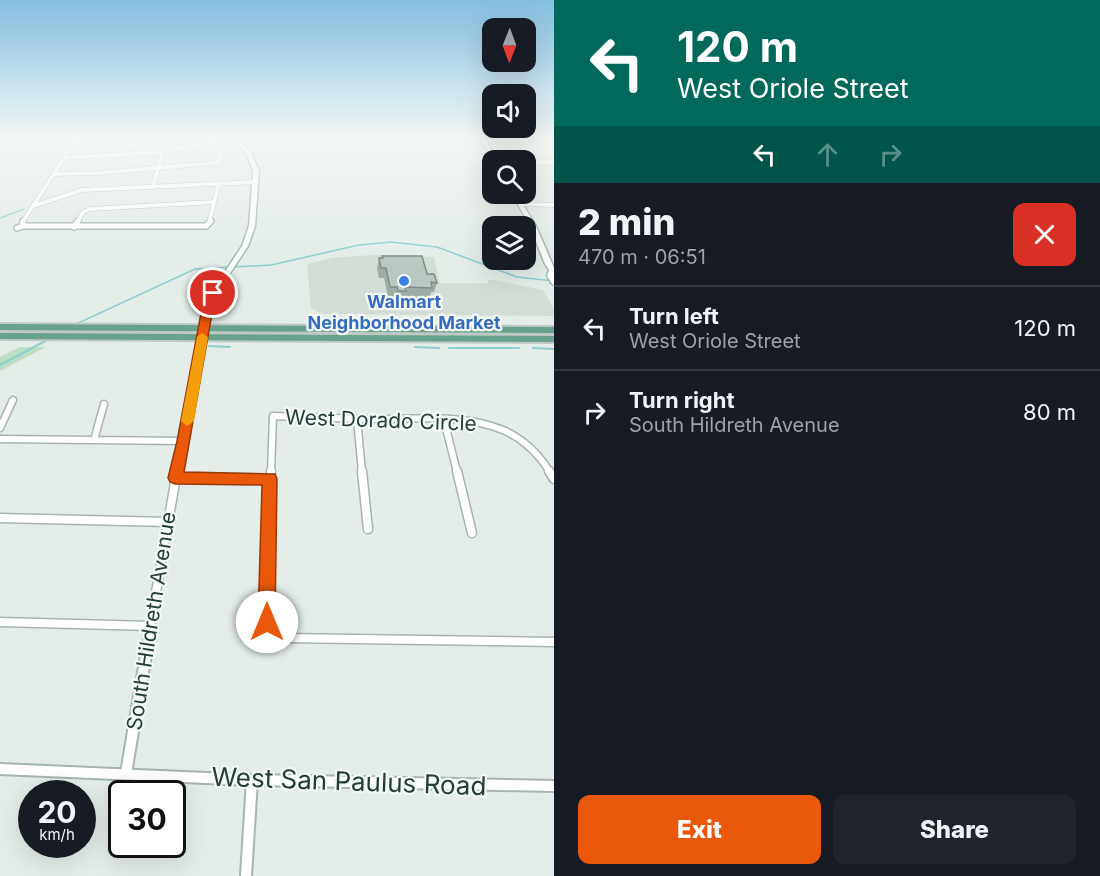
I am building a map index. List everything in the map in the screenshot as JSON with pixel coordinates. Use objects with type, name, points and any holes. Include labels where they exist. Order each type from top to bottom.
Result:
[{"type":"main road","points":[[0,327],[91,327],[203,333]]},
{"type":"main road","points":[[396,334],[554,330]]},
{"type":"main road","points":[[0,336],[203,333],[396,334],[554,339]]},
{"type":"street","points":[[23,226],[22,222],[51,177]]},
{"type":"street","points":[[153,186],[155,177]]},
{"type":"street","points":[[203,333],[207,308],[251,232],[255,177]]},
{"type":"street","points":[[33,206],[82,190],[255,182]]},
{"type":"street","points":[[17,228],[23,226],[208,227],[219,183]]},
{"type":"street","points":[[42,191],[58,196]]},
{"type":"street","points":[[74,227],[83,212],[90,209],[214,202]]},
{"type":"street","points":[[553,274],[521,204],[554,205]]},
{"type":"street","name":"South Hildreth Avenue","points":[[126,773],[175,478],[184,441],[203,333]]},
{"type":"street","points":[[0,428],[13,400]]},
{"type":"street","points":[[94,440],[104,404]]},
{"type":"street","name":"West Dorado Circle","points":[[270,479],[273,416],[470,420],[489,424],[532,447],[549,467],[554,479]]},
{"type":"street","points":[[357,419],[368,529]]},
{"type":"street","points":[[444,420],[472,533]]},
{"type":"street","points":[[0,439],[184,441]]},
{"type":"street","points":[[175,478],[270,479],[266,614],[271,631],[285,638],[554,642]]},
{"type":"street","points":[[0,518],[168,522]]},
{"type":"street","points":[[0,622],[151,626]]},
{"type":"street","points":[[259,644],[271,631]]},
{"type":"street","name":"West San Paulus Road","points":[[0,769],[252,780],[554,786]]},
{"type":"street","points":[[246,876],[252,780]]},
{"type":"shaded area","points":[[373,255],[434,257],[440,283],[488,283],[488,280],[494,280],[543,290],[554,309],[554,314],[553,316],[322,314],[311,308],[307,264],[332,258]]},
{"type":"green space","points":[[20,347],[46,347],[0,371],[0,357]]},
{"type":"building","points":[[382,256],[422,256],[427,274],[434,274],[437,283],[431,282],[432,288],[405,287],[406,291],[398,291],[397,287],[390,287],[386,268],[381,268],[379,258],[383,258]]},
{"type":"waterway","points":[[0,218],[24,209]]},
{"type":"waterway","points":[[74,325],[195,269],[271,265],[359,245],[391,242],[437,247],[517,277],[554,281]]},
{"type":"waterway","points":[[0,365],[51,338]]},
{"type":"waterway","points":[[209,346],[230,347]]},
{"type":"waterway","points":[[415,347],[439,348]]},
{"type":"waterway","points":[[449,348],[519,348]]},
{"type":"waterway","points":[[533,348],[554,349]]},
{"type":"slow traffic","points":[[187,421],[202,337]]},
{"type":"place","name":"Walmart Neighborhood Market","points":[[404,281]]},
{"type":"route","points":[[213,293],[207,308],[184,441],[175,478],[270,479],[267,622]]}]
